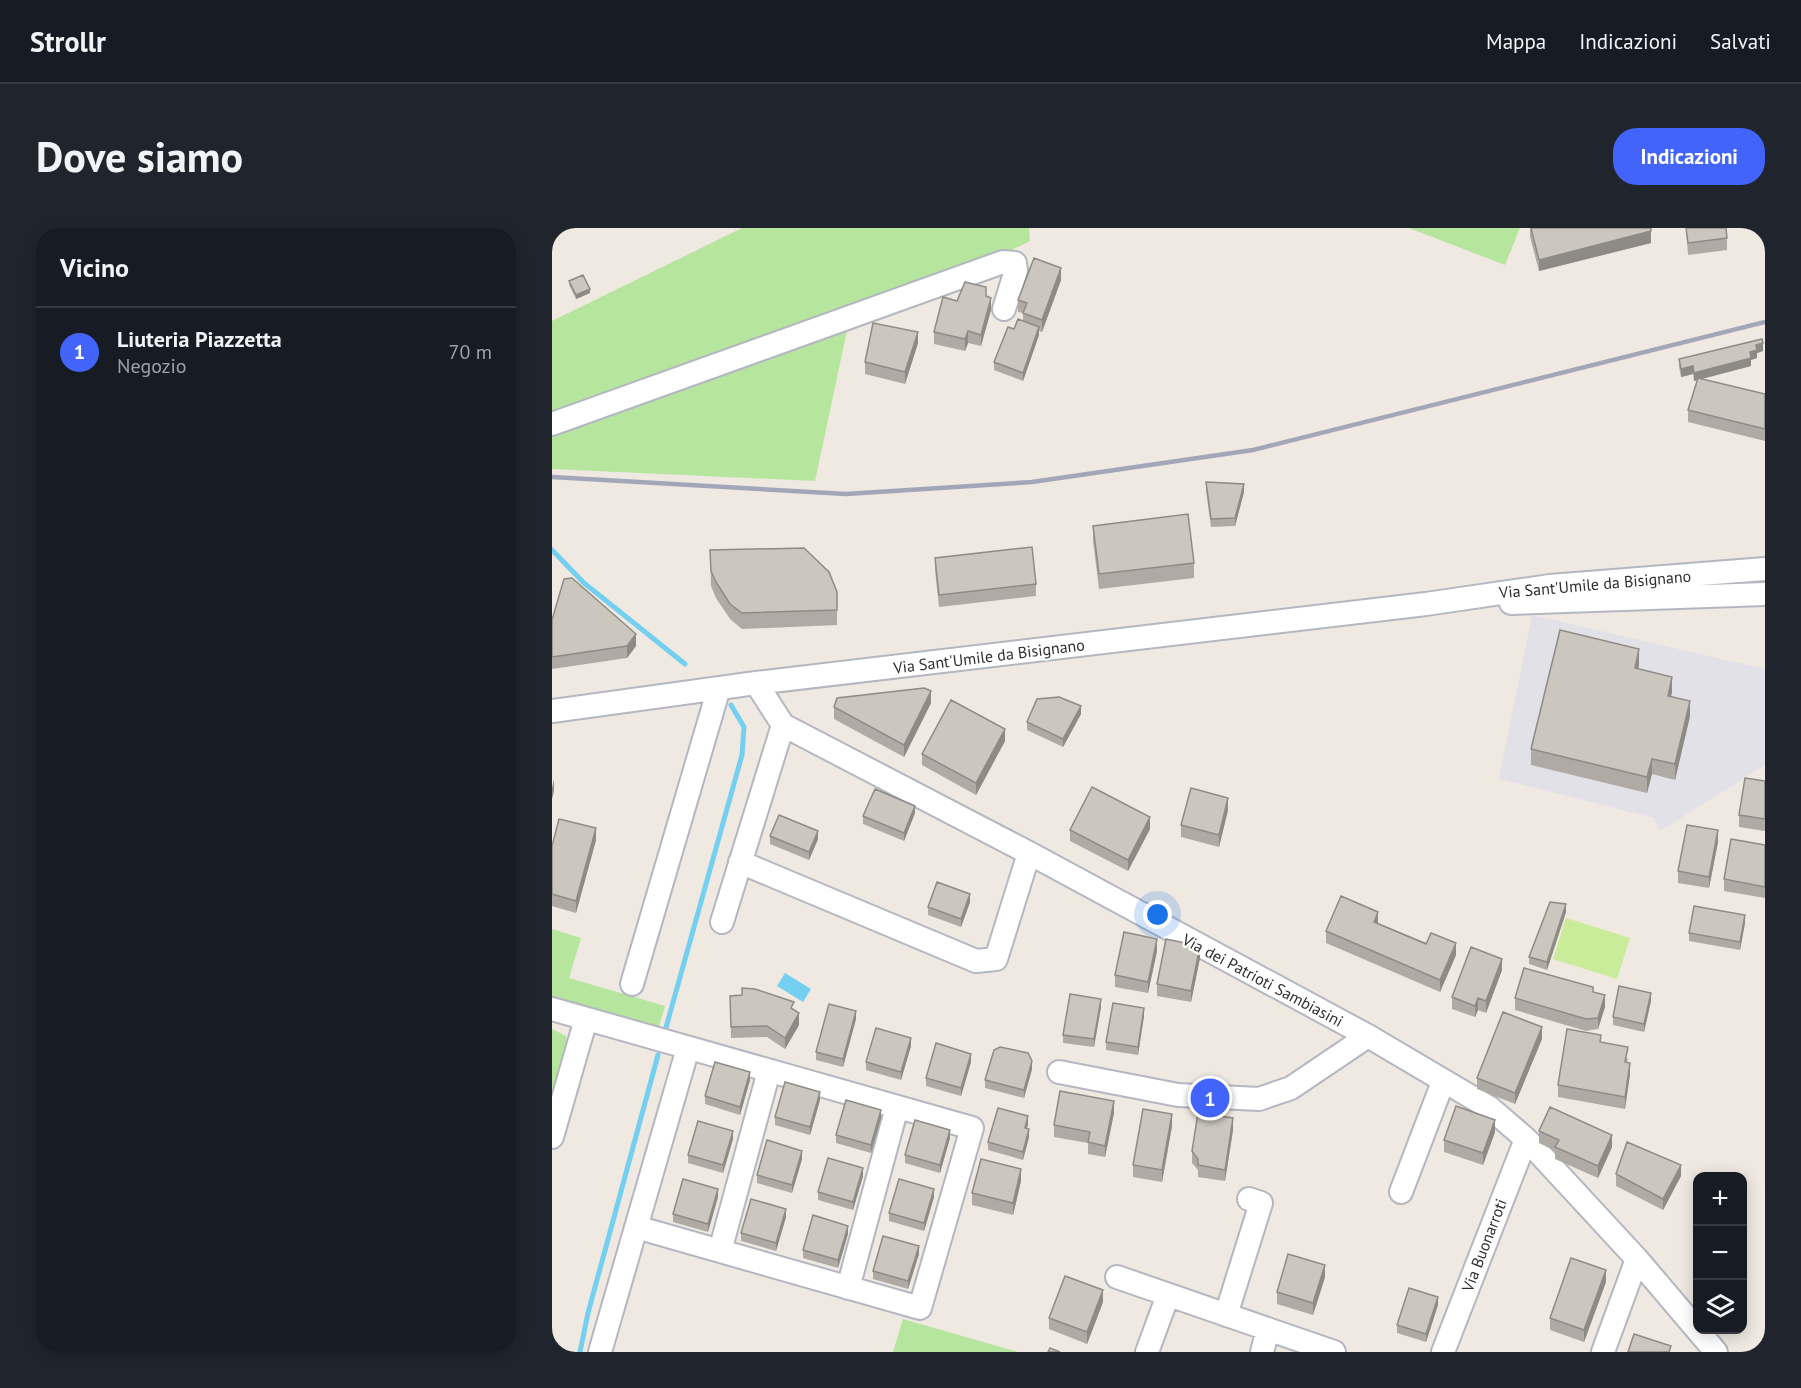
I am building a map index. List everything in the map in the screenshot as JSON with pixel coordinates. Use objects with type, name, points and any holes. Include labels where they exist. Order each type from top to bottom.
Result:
[{"type":"street","points":[[552,424],[1003,262],[1015,263],[1016,270],[1004,309]]},
{"type":"street","name":"Via Sant'Umile da Bisignano","points":[[552,711],[756,683],[1426,604],[1550,586],[1765,569]]},
{"type":"street","name":"Via Sant'Umile da Bisignano","points":[[1426,604],[1599,602],[1765,594]]},
{"type":"street","name":"Via dei Patrioti Sambiasini","points":[[756,683],[783,725],[1029,853],[1368,1036],[1490,1108],[1526,1139],[1637,1259],[1716,1352]]},
{"type":"street","points":[[632,984],[719,688]]},
{"type":"street","points":[[722,922],[783,725]]},
{"type":"street","points":[[740,862],[976,962],[996,959],[1029,853]]},
{"type":"street","points":[[552,1009],[972,1128],[920,1308],[636,1227]]},
{"type":"street","points":[[552,1137],[586,1019]]},
{"type":"street","points":[[1059,1072],[1178,1095],[1259,1099],[1291,1088],[1368,1036]]},
{"type":"street","points":[[600,1352],[688,1048]]},
{"type":"street","points":[[720,1251],[769,1071]]},
{"type":"street","points":[[1401,1192],[1443,1082]]},
{"type":"street","points":[[848,1288],[897,1107]]},
{"type":"street","name":"Via Buonarroti","points":[[1443,1352],[1526,1139]]},
{"type":"street","points":[[1226,1315],[1261,1203],[1249,1199]]},
{"type":"street","points":[[1603,1352],[1637,1259]]},
{"type":"street","points":[[1117,1277],[1334,1352]]},
{"type":"street","points":[[1147,1352],[1168,1295]]},
{"type":"street","points":[[1262,1352],[1268,1329]]},
{"type":"shaded area","points":[[1532,615],[1765,669],[1765,765],[1660,831],[1654,818],[1499,779]]},
{"type":"green space","points":[[742,228],[1029,228],[1030,241],[990,260],[851,312],[815,481],[552,469],[552,321]]},
{"type":"green space","points":[[1409,228],[1520,228],[1505,265]]},
{"type":"green space","points":[[1566,918],[1630,938],[1617,979],[1553,959]]},
{"type":"green space","points":[[552,929],[581,938],[569,978],[665,1006],[658,1030],[552,1000]]},
{"type":"green space","points":[[552,1029],[566,1036],[567,1043],[552,1096]]},
{"type":"green space","points":[[903,1319],[1018,1352],[893,1352]]},
{"type":"water","points":[[785,973],[811,989],[803,1002],[777,986]]},
{"type":"building","points":[[1531,228],[1651,228],[1651,231],[1539,260]]},
{"type":"building","points":[[1686,228],[1726,228],[1727,238],[1688,243]]},
{"type":"building","points":[[1034,258],[1061,268],[1042,320],[1023,313],[1027,303],[1018,300]]},
{"type":"building","points":[[583,275],[590,289],[576,295],[569,281]]},
{"type":"building","points":[[965,282],[986,287],[986,296],[991,298],[981,335],[968,331],[965,339],[934,332],[943,297],[957,301]]},
{"type":"building","points":[[1018,319],[1039,327],[1023,373],[994,362],[1008,327],[1014,329]]},
{"type":"building","points":[[873,323],[918,332],[905,372],[865,362]]},
{"type":"building","points":[[1762,339],[1763,343],[1756,345],[1757,350],[1750,352],[1751,358],[1694,373],[1693,366],[1681,369],[1679,359]]},
{"type":"building","points":[[1698,378],[1765,394],[1765,429],[1688,410]]},
{"type":"building","points":[[1206,482],[1244,484],[1235,518],[1211,519]]},
{"type":"building","points":[[1188,514],[1194,563],[1099,574],[1093,526]]},
{"type":"building","points":[[1032,547],[1036,584],[939,595],[935,558]]},
{"type":"building","points":[[804,548],[829,572],[837,592],[837,610],[742,613],[730,604],[711,571],[710,550]]},
{"type":"building","points":[[572,578],[636,634],[627,646],[552,657],[552,620],[564,579]]},
{"type":"building","points":[[1560,630],[1639,649],[1635,668],[1672,677],[1668,696],[1690,701],[1675,764],[1652,759],[1647,777],[1531,749]]},
{"type":"building","points":[[924,688],[931,691],[904,745],[834,707],[837,698]]},
{"type":"building","points":[[1059,697],[1081,706],[1063,739],[1027,722],[1037,699]]},
{"type":"building","points":[[951,700],[1005,729],[976,783],[922,754]]},
{"type":"building","points":[[1745,778],[1765,781],[1765,819],[1739,815]]},
{"type":"building","points":[[1092,787],[1150,817],[1128,860],[1070,830]]},
{"type":"building","points":[[1191,788],[1228,798],[1219,835],[1181,825]]},
{"type":"building","points":[[875,789],[915,806],[904,833],[863,816]]},
{"type":"building","points":[[779,815],[818,831],[809,852],[770,836]]},
{"type":"building","points":[[559,819],[596,828],[576,901],[552,894],[552,846]]},
{"type":"building","points":[[1687,825],[1718,830],[1709,877],[1678,871]]},
{"type":"building","points":[[1731,839],[1765,845],[1765,887],[1724,879]]},
{"type":"building","points":[[937,882],[970,894],[961,919],[928,907]]},
{"type":"building","points":[[1341,896],[1378,912],[1374,922],[1426,944],[1431,933],[1456,943],[1440,980],[1326,931]]},
{"type":"building","points":[[1550,902],[1566,904],[1547,962],[1529,957]]},
{"type":"building","points":[[1694,906],[1745,915],[1740,942],[1689,933]]},
{"type":"building","points":[[1124,932],[1157,939],[1148,982],[1115,975]]},
{"type":"building","points":[[1166,939],[1200,946],[1191,991],[1157,984]]},
{"type":"building","points":[[1471,947],[1502,959],[1486,1001],[1478,998],[1475,1006],[1452,997]]},
{"type":"building","points":[[1524,968],[1593,987],[1593,992],[1605,995],[1598,1018],[1586,1019],[1515,998]]},
{"type":"building","points":[[1619,986],[1651,993],[1644,1024],[1613,1017]]},
{"type":"building","points":[[742,988],[755,989],[794,1002],[791,1008],[799,1013],[785,1038],[767,1026],[731,1027],[730,996],[742,995]]},
{"type":"building","points":[[1070,994],[1101,999],[1094,1039],[1063,1035]]},
{"type":"building","points":[[1113,1003],[1144,1008],[1138,1047],[1106,1042]]},
{"type":"building","points":[[829,1004],[856,1011],[843,1059],[816,1052]]},
{"type":"building","points":[[1503,1012],[1542,1027],[1515,1093],[1477,1078]]},
{"type":"building","points":[[876,1028],[911,1038],[901,1072],[866,1062]]},
{"type":"building","points":[[1567,1029],[1601,1035],[1600,1042],[1628,1047],[1625,1062],[1630,1063],[1625,1097],[1558,1085]]},
{"type":"building","points":[[936,1043],[971,1054],[961,1088],[926,1078]]},
{"type":"building","points":[[1000,1047],[1028,1053],[1032,1061],[1024,1090],[985,1080],[994,1050]]},
{"type":"building","points":[[715,1062],[750,1072],[740,1107],[705,1096]]},
{"type":"building","points":[[785,1082],[820,1092],[810,1127],[775,1117]]},
{"type":"building","points":[[1060,1091],[1114,1101],[1105,1146],[1088,1142],[1090,1132],[1054,1125]]},
{"type":"building","points":[[846,1100],[881,1110],[871,1145],[836,1135]]},
{"type":"building","points":[[1456,1106],[1495,1120],[1483,1153],[1444,1140]]},
{"type":"building","points":[[1550,1107],[1612,1135],[1598,1166],[1555,1147],[1559,1140],[1539,1131]]},
{"type":"building","points":[[998,1108],[1028,1116],[1025,1128],[1029,1129],[1023,1152],[988,1142]]},
{"type":"building","points":[[1143,1109],[1172,1114],[1162,1170],[1133,1165]]},
{"type":"building","points":[[1198,1113],[1233,1118],[1225,1170],[1198,1165],[1198,1159],[1192,1151]]},
{"type":"building","points":[[915,1120],[950,1130],[940,1165],[905,1155]]},
{"type":"building","points":[[698,1121],[733,1131],[723,1165],[688,1155]]},
{"type":"building","points":[[767,1140],[802,1151],[792,1185],[757,1175]]},
{"type":"building","points":[[1627,1142],[1681,1165],[1663,1199],[1616,1174]]},
{"type":"building","points":[[828,1158],[863,1168],[853,1202],[818,1192]]},
{"type":"building","points":[[981,1159],[1021,1169],[1013,1203],[972,1193]]},
{"type":"building","points":[[683,1179],[718,1189],[708,1224],[673,1214]]},
{"type":"building","points":[[899,1179],[934,1189],[924,1223],[889,1213]]},
{"type":"building","points":[[751,1199],[786,1209],[776,1243],[741,1233]]},
{"type":"building","points":[[813,1215],[848,1226],[838,1260],[803,1250]]},
{"type":"building","points":[[883,1236],[919,1246],[908,1281],[873,1271]]},
{"type":"building","points":[[1288,1254],[1325,1265],[1313,1303],[1277,1292]]},
{"type":"building","points":[[1571,1258],[1606,1270],[1584,1330],[1550,1318]]},
{"type":"building","points":[[1065,1276],[1103,1290],[1087,1332],[1049,1318]]},
{"type":"building","points":[[1409,1288],[1438,1297],[1426,1334],[1397,1325]]},
{"type":"building","points":[[1634,1334],[1671,1346],[1669,1352],[1628,1352]]},
{"type":"building","points":[[1050,1348],[1060,1352],[1048,1352]]},
{"type":"waterway","points":[[552,550],[584,583],[685,664]]},
{"type":"waterway","points":[[665,1031],[742,755],[744,727],[731,705]]},
{"type":"waterway","points":[[580,1352],[588,1313],[658,1055]]},
{"type":"railway","points":[[552,477],[846,494],[1032,482],[1253,450],[1765,322]]},
{"type":"place","name":"Liuteria Piazzetta","points":[[1210,1098]]}]
